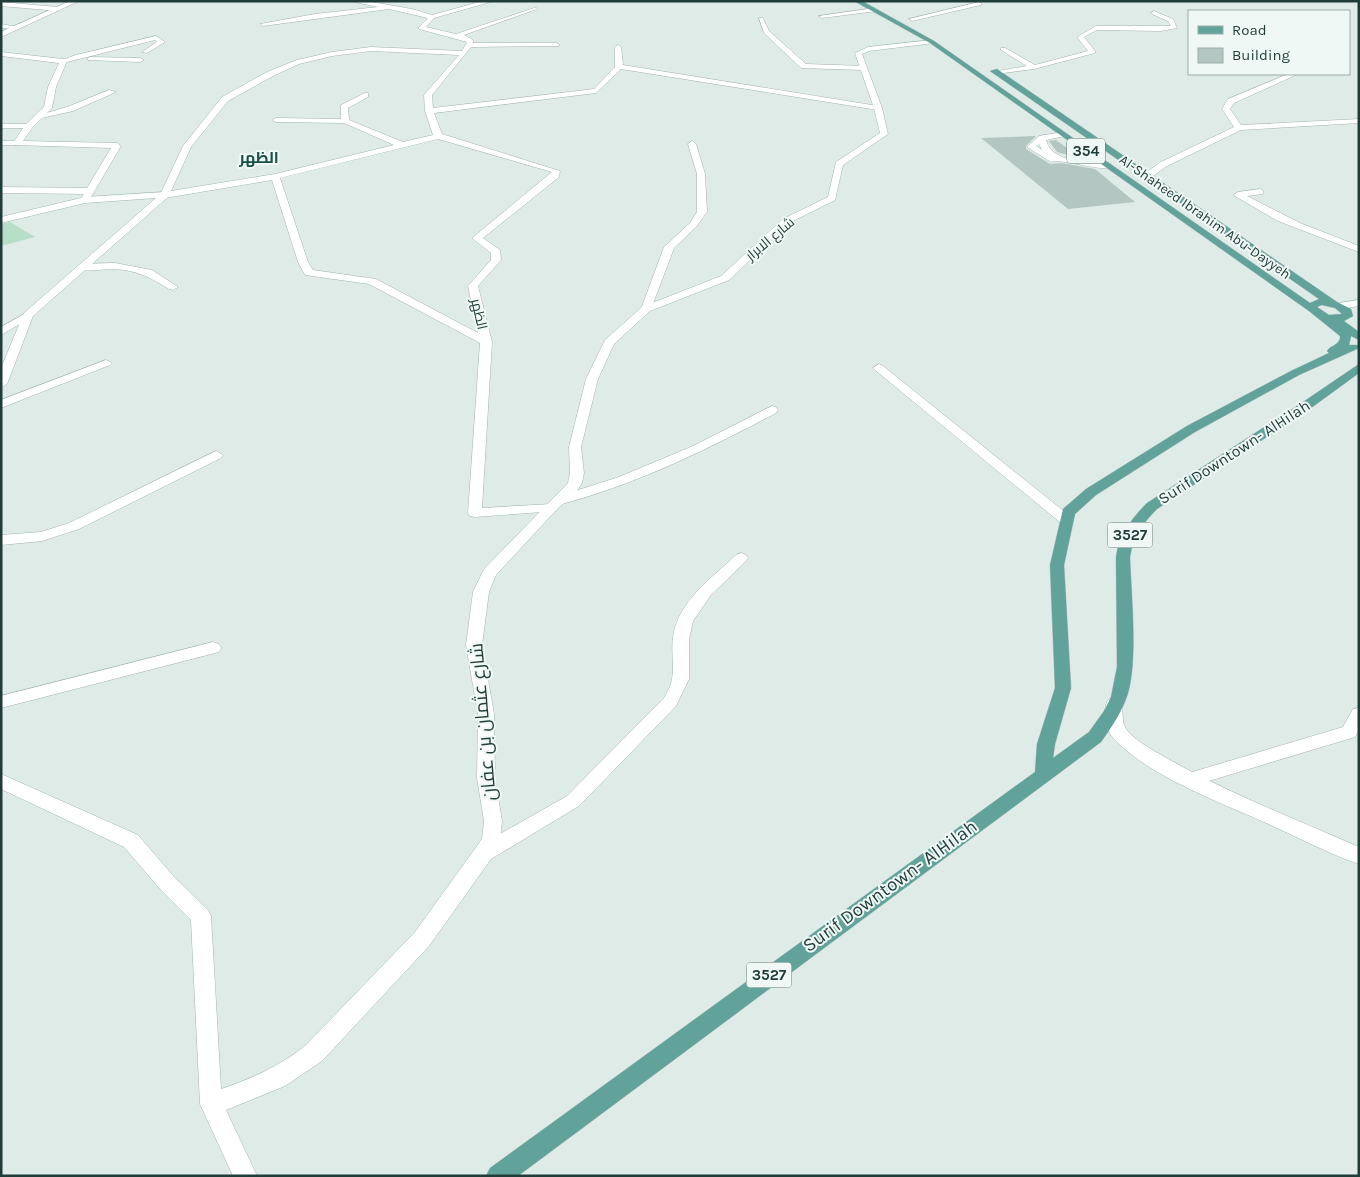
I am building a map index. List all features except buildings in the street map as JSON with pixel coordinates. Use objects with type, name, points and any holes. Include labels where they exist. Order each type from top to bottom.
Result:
[{"type":"main road","name":"Al-Shaheed Ibrahim Abu-Dayyeh","points":[[856,1],[904,16],[1062,134],[1312,309]]},
{"type":"main road","name":"Al-Shaheed Ibrahim Abu-Dayyeh","points":[[875,6],[936,39]]},
{"type":"main road","name":"Al-Shaheed Ibrahim Abu-Dayyeh","points":[[988,67],[1336,304]]},
{"type":"main road","points":[[1312,309],[1311,306],[1317,303],[1336,304]]},
{"type":"main road","name":"354","points":[[1336,304],[1359,333]]},
{"type":"main road","name":"354","points":[[1312,309],[1322,316],[1345,316],[1359,328]]},
{"type":"main road","points":[[1295,373],[1296,369],[1307,361],[1340,348],[1345,343],[1345,335],[1322,316]]},
{"type":"main road","name":"354","points":[[1345,316],[1357,343]]},
{"type":"main road","points":[[1295,373],[1357,343]]},
{"type":"main road","name":"Surif Downtown- AlHilah","points":[[498,1176],[1095,736],[1111,714],[1119,696],[1125,667],[1123,557],[1125,543],[1141,517],[1162,498],[1284,420],[1356,369]]},
{"type":"main road","name":"Surif Downtown- AlHilah","points":[[1043,776],[1046,744],[1063,688],[1057,565],[1066,520],[1070,510],[1091,492],[1191,429],[1295,373]]},
{"type":"street","points":[[1,35],[15,27],[76,1]]},
{"type":"street","points":[[352,1],[412,11],[432,17]]},
{"type":"street","points":[[1,220],[85,200],[166,195],[275,178],[438,136],[430,111],[428,95],[466,49],[470,41],[421,28],[432,17],[491,1]]},
{"type":"street","points":[[1,4],[58,9]]},
{"type":"street","points":[[904,16],[979,4]]},
{"type":"street","points":[[822,16],[875,6]]},
{"type":"street","points":[[263,24],[387,8]]},
{"type":"street","points":[[456,36],[535,8]]},
{"type":"street","points":[[996,72],[1034,67],[1093,52],[1080,37],[1096,28],[1160,29],[1175,27],[1171,20],[1154,13]]},
{"type":"street","points":[[761,19],[766,32],[804,66],[863,68],[858,53],[868,49],[936,39]]},
{"type":"street","points":[[1,26],[15,27]]},
{"type":"street","points":[[1,54],[63,61],[156,38],[162,42],[145,52]]},
{"type":"street","points":[[1,332],[28,315],[166,195],[186,146],[225,99],[270,74],[297,62],[332,54],[371,49],[466,49],[557,45]]},
{"type":"street","points":[[430,111],[596,91],[619,68],[618,46]]},
{"type":"street","points":[[1003,49],[1034,67]]},
{"type":"street","points":[[72,58],[140,60]]},
{"type":"street","points":[[17,143],[29,126],[48,108],[52,87],[63,61]]},
{"type":"street","points":[[619,68],[878,108]]},
{"type":"street","name":"شارع الابرار","points":[[646,309],[725,278],[786,221],[832,198],[839,164],[884,134],[878,108],[863,68]]},
{"type":"street","points":[[1239,128],[1226,109],[1231,101],[1292,75]]},
{"type":"street","points":[[37,117],[70,109],[112,92]]},
{"type":"street","points":[[346,121],[344,107],[365,95]]},
{"type":"street","points":[[276,120],[346,121],[402,145]]},
{"type":"street","points":[[1146,176],[1164,164],[1239,128],[1359,121]]},
{"type":"street","points":[[1,126],[29,126]]},
{"type":"street","points":[[1062,134],[1042,138],[1032,145],[1031,148],[1046,157],[1078,164],[1108,166]]},
{"type":"street","name":"الظهر","points":[[438,136],[556,172],[556,175],[477,238],[496,252],[496,260],[473,286],[486,342]]},
{"type":"street","points":[[1,143],[117,146],[85,200]]},
{"type":"street","points":[[646,309],[659,278],[668,247],[693,225],[702,212],[701,174],[692,144]]},
{"type":"street","name":"الظهر","points":[[275,178],[303,262],[309,272],[372,280],[486,342]]},
{"type":"street","points":[[1,190],[90,191]]},
{"type":"street","points":[[1260,192],[1238,195],[1333,240],[1359,249]]},
{"type":"street","points":[[82,268],[115,266],[148,272],[173,287]]},
{"type":"street","points":[[1336,304],[1359,303]]},
{"type":"street","name":"شارع عثمان بن عفان","points":[[211,1104],[278,1079],[299,1066],[314,1053],[422,939],[484,853],[491,839],[493,821],[486,778],[486,714],[474,645],[481,592],[489,573],[575,483],[577,474],[575,448],[592,379],[609,342],[646,309]]},
{"type":"street","points":[[1,384],[28,315]]},
{"type":"street","points":[[486,342],[475,513],[555,504],[624,480],[681,456],[772,410]]},
{"type":"street","points":[[1,404],[106,363]]},
{"type":"street","points":[[879,368],[1066,520]]},
{"type":"street","points":[[1,540],[42,536],[74,526],[216,456]]},
{"type":"street","points":[[484,853],[573,801],[670,702],[682,677],[681,641],[685,620],[698,601],[741,558]]},
{"type":"street","points":[[1,702],[213,648]]},
{"type":"street","points":[[1114,704],[1114,720],[1119,733],[1126,740],[1189,780],[1359,856]]},
{"type":"street","points":[[1189,780],[1349,732],[1359,714]]},
{"type":"street","points":[[1,781],[131,841],[168,884],[201,916],[211,1104],[246,1176]]},
{"type":"green space","points":[[10,222],[35,237],[1,246],[1,224]]},
{"type":"district","name":"الظهر","points":[[259,157]]}]
